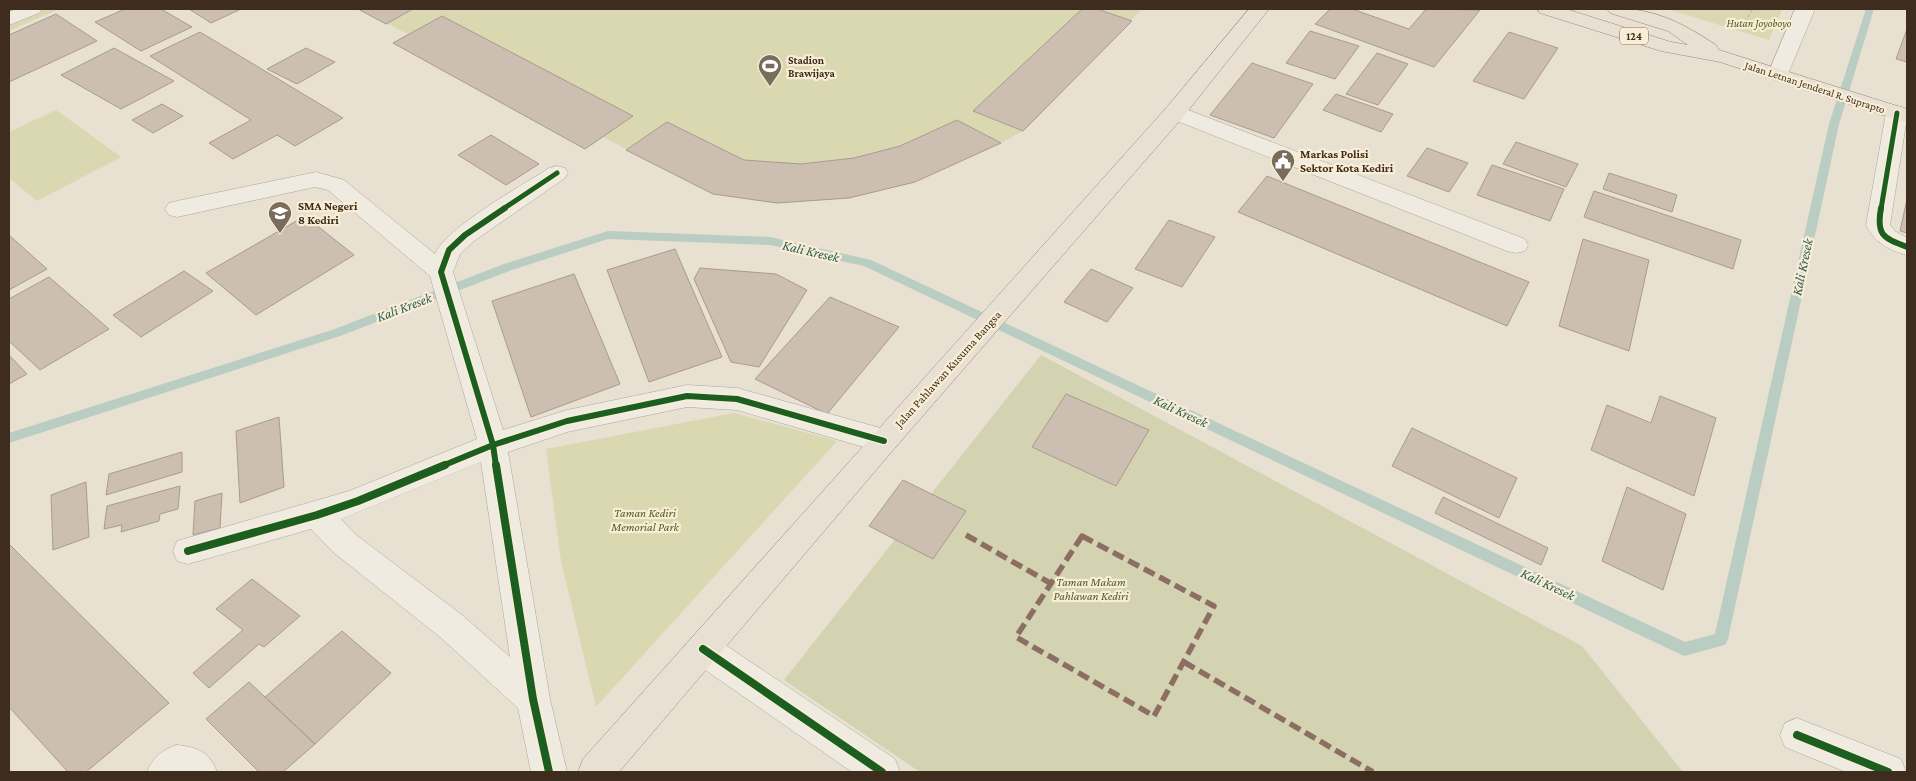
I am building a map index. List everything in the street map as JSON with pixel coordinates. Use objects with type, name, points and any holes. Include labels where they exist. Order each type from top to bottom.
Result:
[{"type":"main road","name":"Jalan Pahlawan Kusuma Bangsa","points":[[596,772],[884,441],[1175,112],[1259,9]]},
{"type":"main road","name":"Jalan Letnan Jenderal R. Suprapto","points":[[1547,9],[1668,47],[1724,57],[1902,115]]},
{"type":"main road","name":"Jalan Letnan Jenderal R. Suprapto","points":[[1617,9],[1675,27],[1724,57]]},
{"type":"street","points":[[9,18],[32,9]]},
{"type":"street","points":[[1787,77],[1805,9]]},
{"type":"street","points":[[1175,112],[1516,245]]},
{"type":"street","points":[[1902,115],[1878,224],[1882,234],[1888,239],[1907,247]]},
{"type":"street","points":[[441,272],[449,250],[465,235],[557,172]]},
{"type":"street","points":[[177,209],[316,179],[336,185],[441,272],[457,320],[493,445],[533,699],[550,772]]},
{"type":"street","points":[[188,551],[317,515],[493,445],[567,421],[686,396],[737,398],[884,441]]},
{"type":"street","points":[[317,515],[344,543],[451,626],[533,699]]},
{"type":"street","points":[[703,649],[882,772]]},
{"type":"street","points":[[1797,735],[1888,772]]},
{"type":"street","points":[[165,772],[176,763],[192,764],[199,772]]},
{"type":"path","points":[[1744,26],[1752,9]]},
{"type":"green space","points":[[9,9],[59,9],[9,31]]},
{"type":"green space","name":"Stadion Brawijaya","points":[[358,9],[1142,9],[1023,131],[1001,143],[915,182],[849,198],[777,203],[713,194],[603,137],[585,149],[393,43],[408,34]]},
{"type":"green space","name":"Hutan Joyoboyo","points":[[1667,9],[1782,9],[1769,40]]},
{"type":"green space","points":[[56,110],[121,157],[37,201],[9,178],[9,132]]},
{"type":"green space","name":"Taman Makam Pahlawan Kediri","points":[[1041,355],[1582,646],[1683,772],[920,772],[784,680]]},
{"type":"green space","name":"Taman Kediri Memorial Park","points":[[734,413],[837,441],[596,707],[561,561],[546,449]]},
{"type":"building","points":[[125,9],[161,9],[192,27],[141,51],[95,22]]},
{"type":"building","points":[[189,9],[241,9],[211,23]]},
{"type":"building","points":[[358,9],[413,9],[386,24]]},
{"type":"building","points":[[1082,9],[1097,9],[1132,21],[1023,131],[973,111]]},
{"type":"building","points":[[1330,9],[1352,9],[1409,29],[1426,9],[1480,10],[1434,67],[1315,24]]},
{"type":"building","points":[[56,14],[97,41],[9,82],[9,35]]},
{"type":"building","points":[[442,16],[633,116],[585,149],[393,43]]},
{"type":"building","points":[[1907,29],[1907,62],[1896,59]]},
{"type":"building","points":[[1310,31],[1359,46],[1335,79],[1286,63]]},
{"type":"building","points":[[200,32],[343,118],[295,146],[277,135],[233,159],[209,143],[251,120],[150,56]]},
{"type":"building","points":[[1509,32],[1558,48],[1524,99],[1473,81]]},
{"type":"building","points":[[114,48],[174,81],[121,109],[61,75]]},
{"type":"building","points":[[306,48],[335,62],[297,84],[267,69]]},
{"type":"building","points":[[1377,53],[1408,64],[1378,105],[1346,94]]},
{"type":"building","points":[[1252,63],[1313,84],[1274,138],[1210,115]]},
{"type":"building","points":[[1336,94],[1393,114],[1381,132],[1323,110]]},
{"type":"building","points":[[162,104],[183,116],[153,133],[132,120]]},
{"type":"building","points":[[957,120],[1001,143],[915,182],[849,198],[777,203],[713,194],[626,150],[667,122],[744,160],[801,164],[854,158],[900,146]]},
{"type":"building","points":[[491,135],[539,164],[506,185],[458,155]]},
{"type":"building","points":[[1516,142],[1578,164],[1566,187],[1503,164]]},
{"type":"building","points":[[1427,148],[1468,163],[1449,192],[1407,176]]},
{"type":"building","points":[[1492,165],[1564,189],[1550,221],[1477,195]]},
{"type":"building","points":[[1609,173],[1677,195],[1672,212],[1603,189]]},
{"type":"building","points":[[1267,176],[1529,282],[1507,326],[1238,212]]},
{"type":"building","points":[[1594,191],[1741,240],[1733,269],[1584,217]]},
{"type":"building","points":[[1907,199],[1907,233],[1900,231]]},
{"type":"building","points":[[305,216],[354,255],[256,315],[206,273]]},
{"type":"building","points":[[1169,220],[1215,237],[1182,287],[1135,269]]},
{"type":"building","points":[[9,235],[47,269],[9,290]]},
{"type":"building","points":[[1583,239],[1649,260],[1629,351],[1559,326]]},
{"type":"building","points":[[675,249],[722,357],[649,382],[607,270]]},
{"type":"building","points":[[700,268],[776,274],[807,290],[759,367],[731,362],[694,279]]},
{"type":"building","points":[[1091,269],[1133,288],[1107,322],[1064,302]]},
{"type":"building","points":[[184,271],[213,291],[141,337],[113,315]]},
{"type":"building","points":[[574,274],[620,384],[531,417],[492,301]]},
{"type":"building","points":[[49,277],[109,329],[40,370],[9,341],[9,299]]},
{"type":"building","points":[[830,297],[899,327],[827,414],[755,379]]},
{"type":"building","points":[[9,355],[27,374],[9,384]]},
{"type":"building","points":[[1066,394],[1149,430],[1116,486],[1032,447]]},
{"type":"building","points":[[1660,396],[1716,418],[1694,496],[1591,450],[1607,405],[1651,423]]},
{"type":"building","points":[[279,417],[284,487],[240,503],[236,431]]},
{"type":"building","points":[[1412,428],[1517,478],[1499,518],[1392,466]]},
{"type":"building","points":[[182,452],[182,472],[106,495],[109,474]]},
{"type":"building","points":[[903,480],[966,511],[933,559],[869,526]]},
{"type":"building","points":[[86,482],[89,537],[53,550],[51,495]]},
{"type":"building","points":[[180,486],[178,509],[160,514],[159,521],[121,532],[122,525],[104,529],[107,506]]},
{"type":"building","points":[[1627,487],[1686,514],[1663,590],[1602,561]]},
{"type":"building","points":[[222,493],[220,528],[193,535],[195,501]]},
{"type":"building","points":[[1443,497],[1548,548],[1541,565],[1435,513]]},
{"type":"building","points":[[9,544],[169,703],[86,772],[68,772],[9,707]]},
{"type":"building","points":[[252,579],[300,616],[264,647],[259,644],[209,688],[193,673],[243,630],[216,609]]},
{"type":"building","points":[[342,631],[391,673],[315,744],[265,697]]},
{"type":"building","points":[[249,682],[315,744],[283,772],[259,772],[206,719]]},
{"type":"waterway","name":"Kali Kresek","points":[[9,438],[336,333],[508,267],[608,235],[770,241],[867,263],[1684,649],[1721,639],[1834,124],[1870,9]]},
{"type":"marked path","points":[[966,535],[1050,583]]},
{"type":"marked path","points":[[1082,536],[1214,606],[1154,716],[1016,637],[1082,536]]},
{"type":"marked path","points":[[1184,662],[1373,772]]},
{"type":"cycle path","points":[[1897,113],[1878,225],[1886,237],[1907,247]]},
{"type":"cycle path","points":[[549,772],[533,699],[493,445],[441,272],[449,250],[465,235],[557,173]]},
{"type":"cycle path","points":[[188,551],[317,515],[358,501],[493,445],[567,421],[687,396],[737,399],[884,441]]},
{"type":"cycle path","points":[[703,649],[882,772]]},
{"type":"cycle path","points":[[1797,735],[1888,772]]},
{"type":"place","name":"Stadion Brawijaya","points":[[770,87]]},
{"type":"place","name":"Markas Polisi Sektor Kota Kediri","points":[[1283,182]]},
{"type":"place","name":"SMA Negeri 8 Kediri","points":[[280,234]]}]
